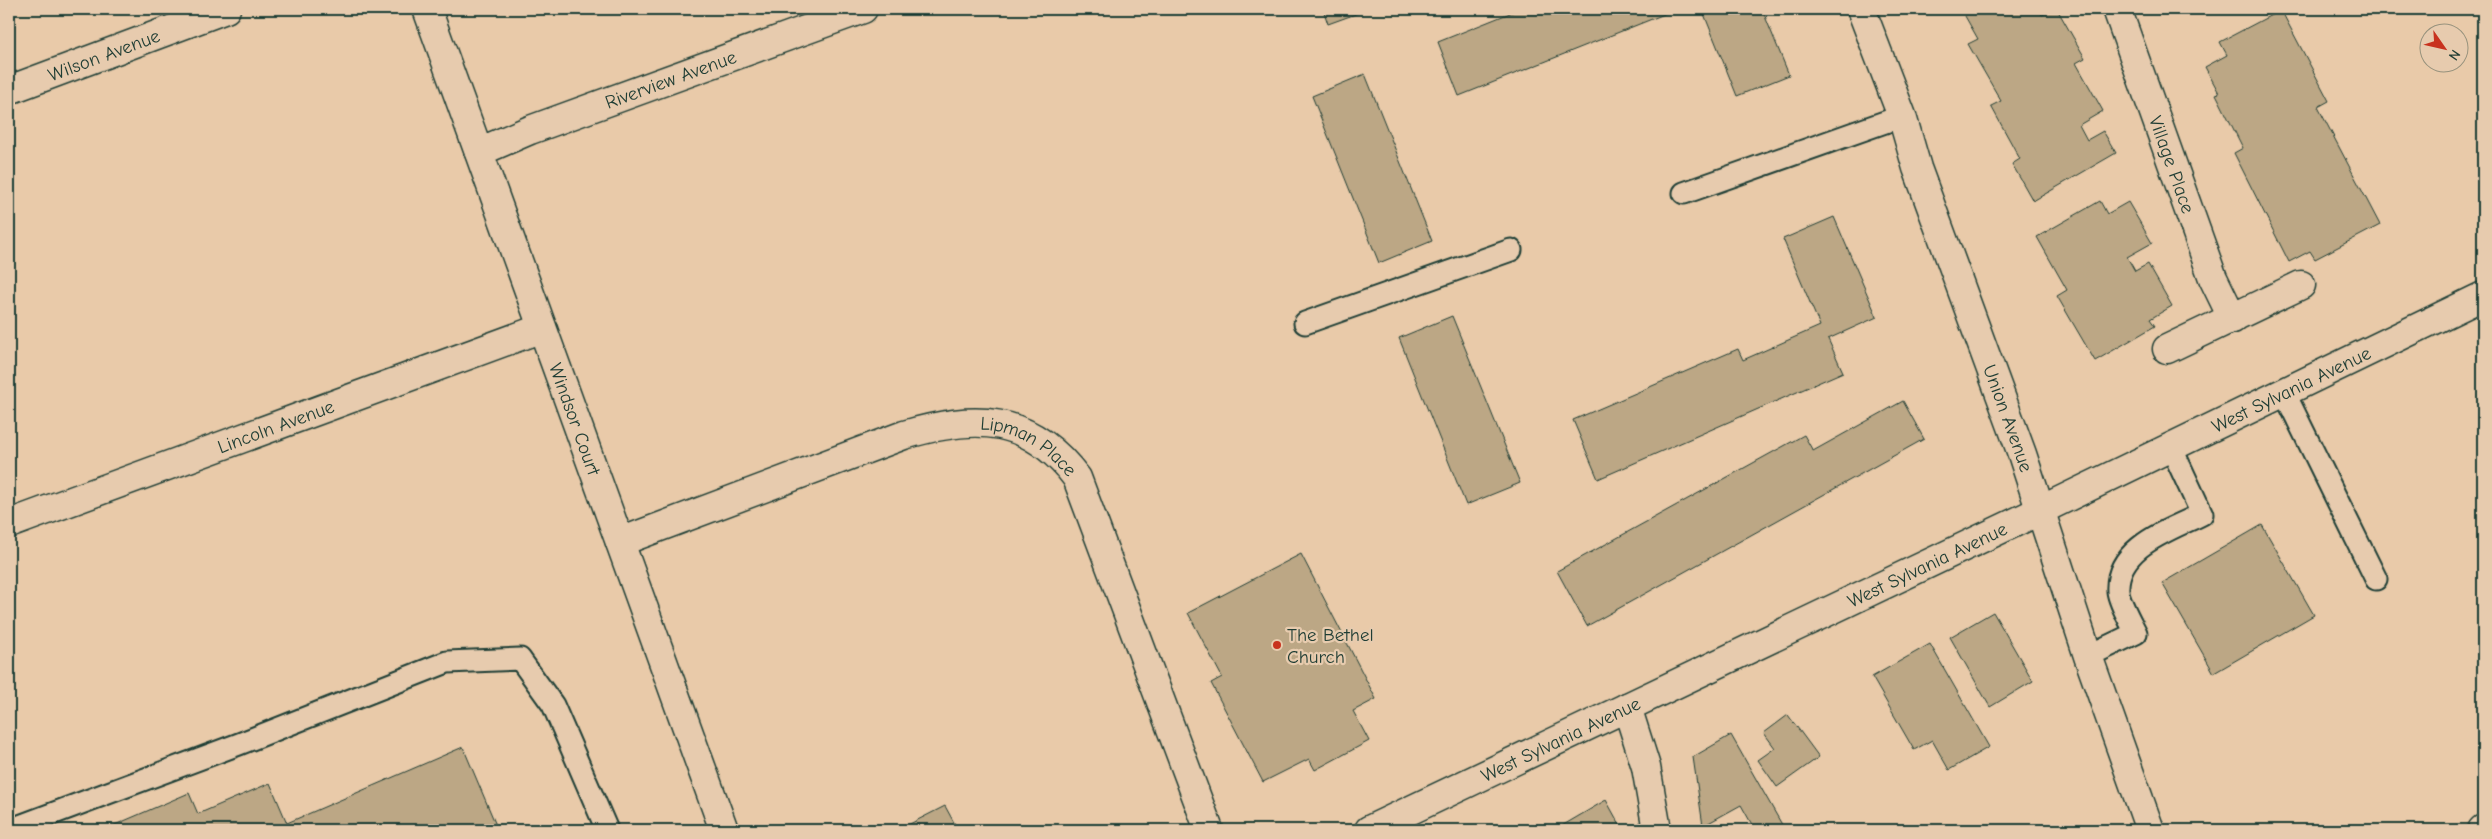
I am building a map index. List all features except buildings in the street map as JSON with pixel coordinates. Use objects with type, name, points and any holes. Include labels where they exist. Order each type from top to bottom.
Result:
[{"type":"street","name":"Wilson Avenue","points":[[9,90],[226,9]]},
{"type":"street","name":"Windsor Court","points":[[427,9],[724,830]]},
{"type":"street","name":"Riverview Avenue","points":[[479,152],[530,130],[863,9]]},
{"type":"street","name":"Union Avenue","points":[[1861,9],[1902,116],[1917,168],[2022,454],[2039,511],[2088,656],[2150,830]]},
{"type":"street","name":"Village Place","points":[[2116,9],[2213,278],[2233,319]]},
{"type":"street","points":[[2167,349],[2301,285]]},
{"type":"street","name":"West Sylvania Avenue","points":[[1369,830],[2039,511],[2483,296]]},
{"type":"street","name":"Lincoln Avenue","points":[[9,524],[542,328]]},
{"type":"street","name":"Lipman Place","points":[[620,542],[933,426],[959,422],[996,423],[1020,431],[1055,452],[1077,478],[1209,830]]},
{"type":"street","points":[[1627,707],[1646,767],[1657,830]]},
{"type":"lane","points":[[1684,193],[1902,116]]},
{"type":"lane","points":[[1305,322],[1511,250]]},
{"type":"lane","points":[[2284,392],[2376,579]]},
{"type":"lane","points":[[2088,656],[2136,633],[2118,592],[2121,568],[2138,547],[2202,514],[2171,447]]},
{"type":"lane","points":[[9,830],[239,744],[447,662],[520,660],[553,705],[607,830]]},
{"type":"place","name":"The Bethel Church","points":[[1277,645]]}]
